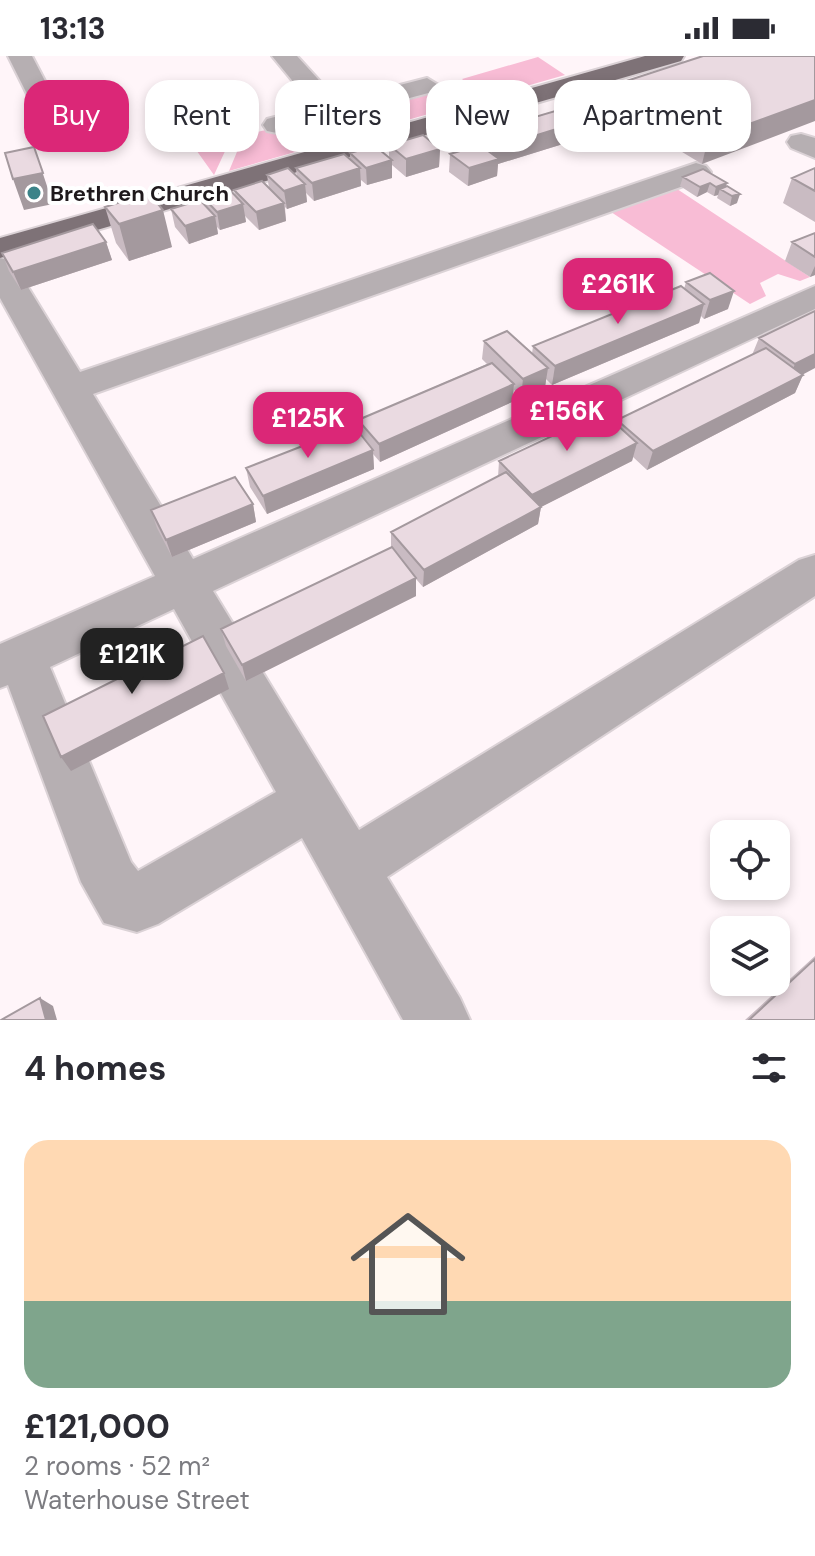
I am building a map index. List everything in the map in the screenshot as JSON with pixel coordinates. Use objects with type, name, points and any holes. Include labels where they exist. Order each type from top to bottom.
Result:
[{"type":"main road","points":[[0,248],[672,56]]},
{"type":"street","points":[[20,56],[32,80]]},
{"type":"street","points":[[284,56],[305,80]]},
{"type":"street","points":[[73,388],[696,172]]},
{"type":"street","points":[[0,268],[73,388],[311,802],[352,867],[438,1020]]},
{"type":"street","points":[[311,802],[154,894],[137,903],[125,902],[110,882],[11,662],[815,296]]},
{"type":"street","points":[[352,867],[815,573]]},
{"type":"shaded area","points":[[538,57],[565,75],[538,83],[538,80],[462,79]]},
{"type":"shaded area","points":[[426,94],[426,115],[410,119],[410,98]]},
{"type":"shaded area","points":[[270,129],[275,133],[275,152],[296,152],[229,171],[237,152],[259,152],[259,132]]},
{"type":"shaded area","points":[[198,152],[225,152],[214,175]]},
{"type":"shaded area","points":[[671,185],[810,277],[800,281],[778,274],[760,283],[766,296],[750,304],[605,208]]},
{"type":"building","points":[[703,56],[815,56],[815,100],[751,123],[751,80],[629,80]]},
{"type":"building","points":[[554,111],[554,130],[538,135],[538,116]]},
{"type":"building","points":[[423,135],[426,137],[426,152],[430,152],[406,159],[398,152],[410,152],[410,139]]},
{"type":"building","points":[[24,149],[24,152],[36,152],[43,173],[13,179],[5,153]]},
{"type":"building","points":[[382,152],[392,160],[366,168],[350,153]]},
{"type":"building","points":[[490,152],[499,159],[469,168],[450,154]]},
{"type":"building","points":[[344,154],[360,168],[312,183],[296,168]]},
{"type":"building","points":[[288,168],[305,184],[284,191],[267,175]]},
{"type":"building","points":[[815,168],[815,191],[792,178]]},
{"type":"building","points":[[703,169],[727,183],[716,187],[710,183],[700,187],[683,177]]},
{"type":"building","points":[[262,181],[284,203],[256,212],[234,190]]},
{"type":"building","points":[[727,186],[740,194],[732,196],[720,189]]},
{"type":"building","points":[[228,188],[243,204],[217,212],[202,196]]},
{"type":"building","points":[[149,193],[163,210],[119,224],[105,207]]},
{"type":"building","points":[[200,200],[215,216],[185,226],[171,209]]},
{"type":"building","points":[[93,224],[106,242],[13,272],[2,253]]},
{"type":"building","points":[[815,233],[815,257],[792,242]]},
{"type":"building","points":[[710,273],[734,291],[710,300],[686,282]]},
{"type":"building","points":[[681,286],[704,304],[555,366],[533,346]]},
{"type":"building","points":[[815,311],[815,354],[795,364],[759,338]]},
{"type":"building","points":[[507,331],[548,368],[523,379],[484,341]]},
{"type":"building","points":[[766,348],[803,375],[653,451],[617,420]]},
{"type":"building","points":[[492,363],[514,384],[379,444],[358,420]]},
{"type":"building","points":[[603,412],[637,443],[532,495],[499,461]]},
{"type":"building","points":[[354,426],[373,450],[263,496],[246,468]]},
{"type":"building","points":[[506,472],[541,507],[424,570],[391,532]]},
{"type":"building","points":[[235,477],[253,504],[166,540],[151,510]]},
{"type":"building","points":[[392,547],[416,578],[242,665],[221,629]]},
{"type":"building","points":[[203,636],[224,673],[61,757],[43,716]]},
{"type":"building","points":[[815,959],[815,1020],[749,1020],[775,996],[790,996],[790,982]]},
{"type":"building","points":[[40,998],[46,1020],[1,1020]]},
{"type":"place","name":"Brethren Church","points":[[34,193]]}]
